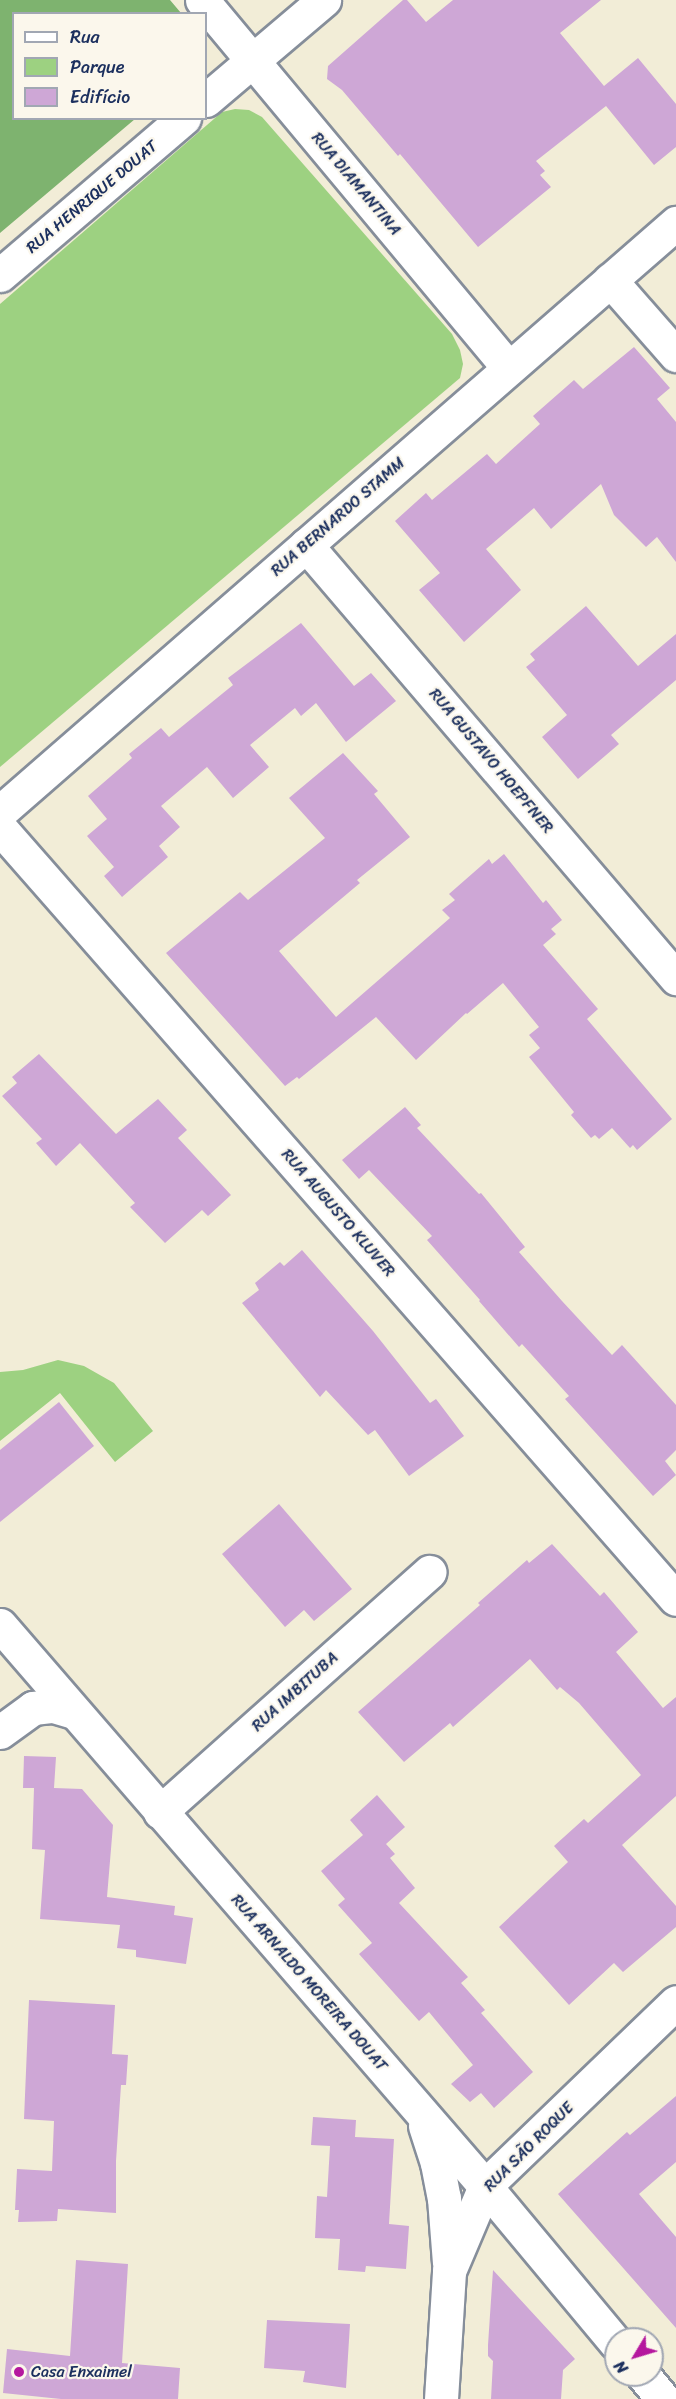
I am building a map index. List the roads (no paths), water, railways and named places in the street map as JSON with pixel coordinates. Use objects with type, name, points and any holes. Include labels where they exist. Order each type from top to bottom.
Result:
[{"type":"street","name":"RUA DIAMANTINA","points":[[202,0],[509,368]]},
{"type":"street","points":[[207,99],[324,0]]},
{"type":"street","name":"RUA HENRIQUE DOUAT","points":[[0,275],[182,120]]},
{"type":"street","name":"RUA BERNARDO STAMM","points":[[0,812],[676,223]]},
{"type":"street","points":[[610,280],[676,356]]},
{"type":"street","name":"RUA GUSTAVO HOEPFNER","points":[[306,545],[676,978]]},
{"type":"street","name":"RUA AUGUSTO KLUVER","points":[[0,828],[676,1599]]},
{"type":"street","name":"RUA IMBITUBA","points":[[160,1812],[429,1572]]},
{"type":"street","name":"RUA ARNALDO MOREIRA DOUAT","points":[[0,1625],[485,2186],[604,2329]]},
{"type":"street","points":[[0,1732],[33,1708],[53,1706],[74,1712]]},
{"type":"street","name":"RUA SÃO ROQUE","points":[[441,2399],[449,2271],[485,2186],[676,2002]]},
{"type":"street","points":[[417,2108],[430,2137],[437,2163],[448,2235],[449,2271]]},
{"type":"street","points":[[653,2387],[663,2399]]},
{"type":"place","name":"Casa Enxaimel","points":[[19,2372]]}]
